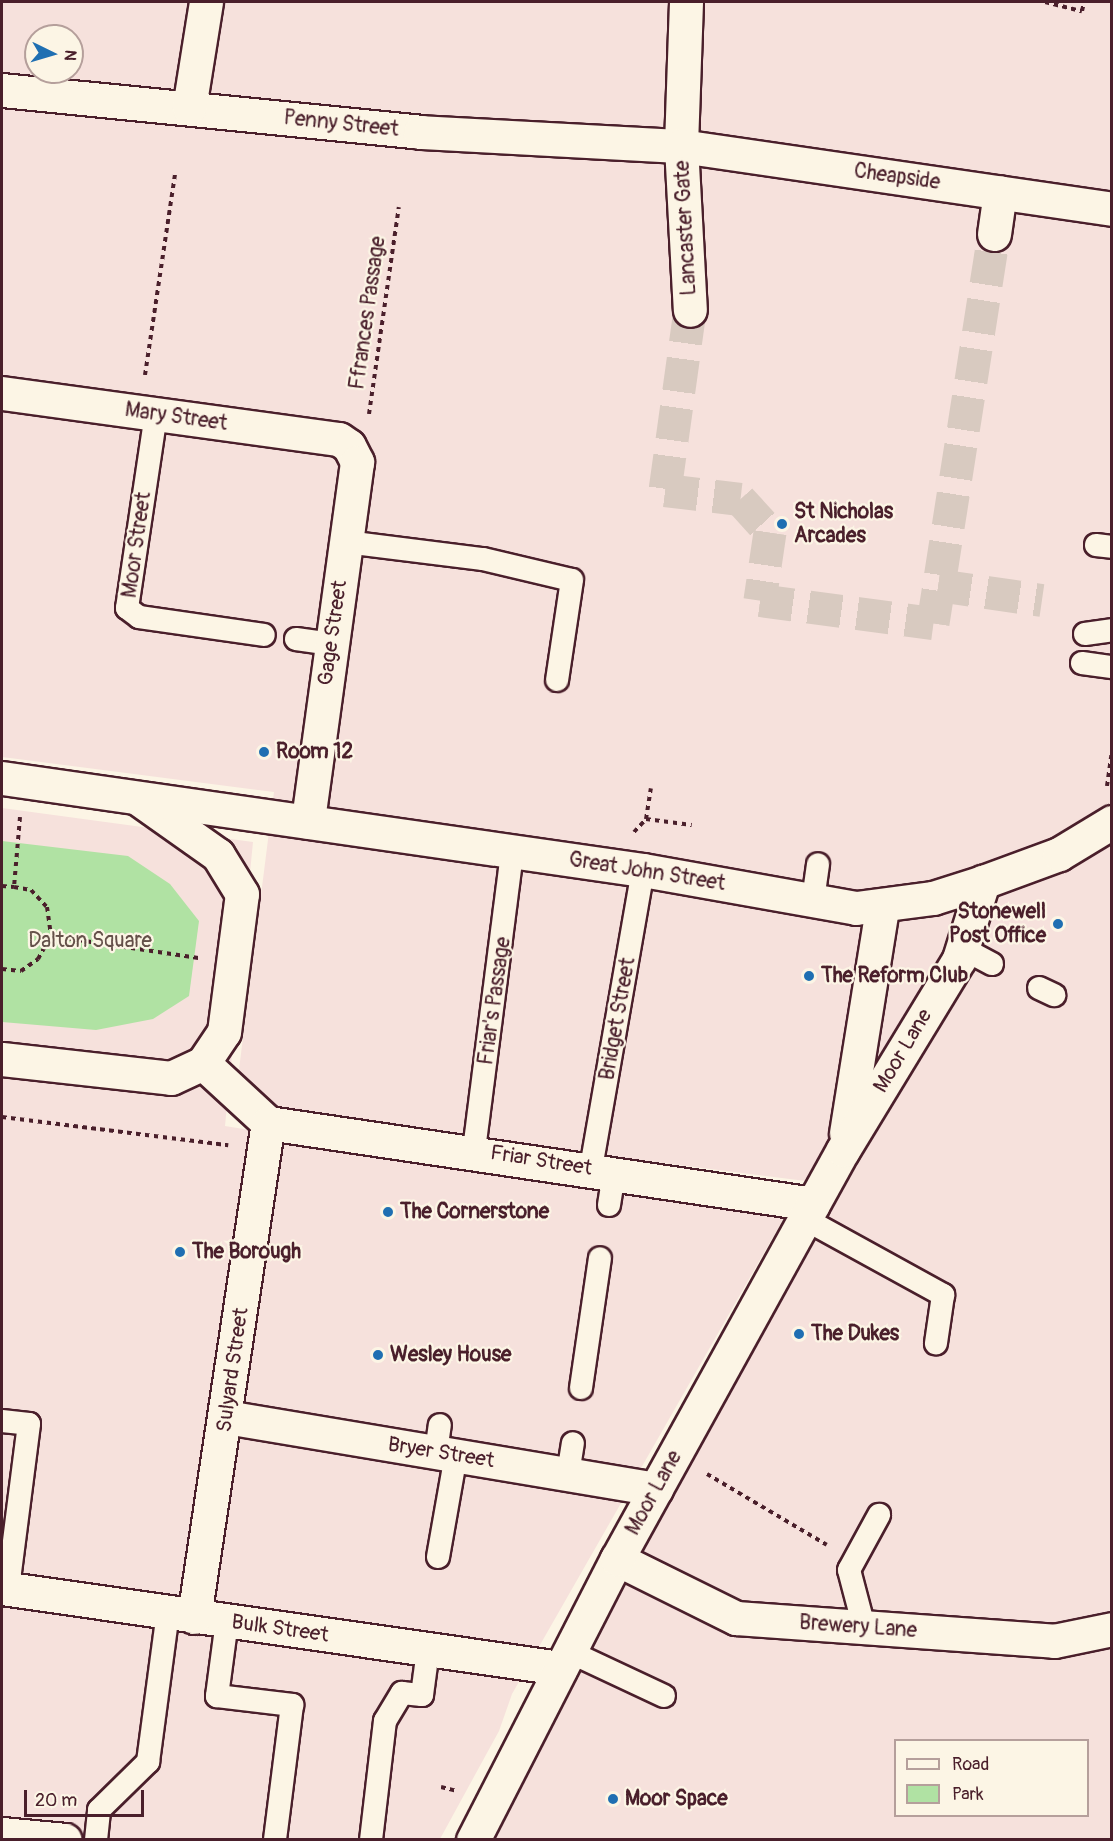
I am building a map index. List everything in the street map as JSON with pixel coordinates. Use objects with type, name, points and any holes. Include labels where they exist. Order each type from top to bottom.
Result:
[{"type":"street","points":[[189,108],[206,2]]},
{"type":"street","name":"Lancaster Gate","points":[[686,2],[681,147],[690,310]]},
{"type":"street","name":"Penny Street","points":[[2,90],[420,132],[681,147]]},
{"type":"street","name":"Cheapside","points":[[681,147],[1112,209]]},
{"type":"street","points":[[994,234],[1000,192]]},
{"type":"street","name":"Mary Street","points":[[2,393],[339,439],[358,434]]},
{"type":"street","name":"Gage Street","points":[[308,822],[357,462],[358,434]]},
{"type":"street","points":[[12,779],[308,822]]},
{"type":"street","points":[[2,1059],[171,1078],[203,1063],[224,1032],[242,894],[218,855],[139,799]]},
{"type":"street","name":"Great John Street","points":[[308,822],[643,870],[813,900],[882,908],[983,882],[1059,854],[1109,827]]},
{"type":"street","name":"Moor Lane","points":[[473,1839],[617,1559],[843,1150],[962,948],[983,882]]},
{"type":"street","name":"Moor Lane","points":[[843,1150],[882,908]]},
{"type":"street","points":[[203,1063],[266,1136]]},
{"type":"street","name":"Friar Street","points":[[266,1136],[474,1150],[603,1170],[809,1211]]},
{"type":"street","name":"Sulyard Street","points":[[181,1615],[226,1417],[266,1136]]},
{"type":"street","name":"Bryer Street","points":[[226,1417],[570,1458],[657,1489]]},
{"type":"street","name":"Brewery Lane","points":[[617,1559],[736,1618],[1054,1641],[1112,1629]]},
{"type":"street","name":"Bulk Street","points":[[5,1589],[428,1650],[564,1660]]},
{"type":"street","points":[[14,1836],[65,1839]]},
{"type":"lane","name":"Moor Street","points":[[148,413],[127,608],[138,616],[264,634]]},
{"type":"lane","points":[[346,542],[483,559],[572,580],[557,680]]},
{"type":"lane","points":[[1085,634],[1112,630]]},
{"type":"lane","points":[[296,639],[332,644]]},
{"type":"lane","points":[[1082,663],[1112,667]]},
{"type":"lane","name":"Friar's Passage","points":[[474,1150],[512,852]]},
{"type":"lane","points":[[813,900],[818,864]]},
{"type":"lane","name":"Bridget Street","points":[[609,1205],[603,1170],[643,870]]},
{"type":"lane","points":[[962,948],[992,964]]},
{"type":"lane","points":[[809,1211],[943,1295],[936,1343]]},
{"type":"lane","points":[[581,1388],[600,1258]]},
{"type":"lane","points":[[2,1421],[29,1424],[5,1589]]},
{"type":"lane","points":[[438,1557],[444,1444]]},
{"type":"lane","points":[[864,1627],[849,1570],[879,1515]]},
{"type":"lane","points":[[96,1839],[99,1810],[148,1762],[181,1615]]},
{"type":"lane","points":[[227,1621],[217,1696],[292,1705],[275,1839]]},
{"type":"lane","points":[[371,1839],[385,1721],[402,1694],[422,1695],[428,1650]]},
{"type":"lane","points":[[564,1660],[664,1696]]},
{"type":"path","points":[[1045,2],[1082,11],[1084,2]]},
{"type":"path","points":[[148,413],[175,174]]},
{"type":"path","name":"Ffrances Passage","points":[[358,434],[399,207]]},
{"type":"path","points":[[12,779],[14,888]]},
{"type":"path","points":[[633,833],[646,819],[651,788]]},
{"type":"path","points":[[646,819],[692,825]]},
{"type":"path","points":[[2,886],[31,890],[47,907],[51,936],[38,959],[21,971],[2,970]]},
{"type":"path","points":[[51,936],[194,958]]},
{"type":"path","points":[[2,1117],[266,1136]]},
{"type":"path","points":[[675,1456],[824,1541],[849,1570]]},
{"type":"shaded area","points":[[2,2],[1111,2],[1111,1839],[490,1839],[629,1556],[845,1186],[234,1109],[274,792],[2,757]]},
{"type":"shaded area","points":[[2,808],[253,842],[225,1126],[785,1216],[512,1694],[499,1731],[440,1839],[2,1840]]},
{"type":"green space","name":"Dalton Square","points":[[2,841],[128,856],[170,884],[199,921],[189,996],[153,1019],[96,1030],[2,1022]]},
{"type":"tunnel","points":[[690,310],[665,490],[740,499],[770,532],[760,600],[933,623],[994,234]]},
{"type":"tunnel","points":[[938,585],[1042,600]]},
{"type":"place","name":"St Nicholas Arcades","points":[[782,524]]},
{"type":"place","name":"Room 12","points":[[264,752]]},
{"type":"place","name":"Stonewell Post Office","points":[[1058,924]]},
{"type":"place","name":"The Reform Club","points":[[809,976]]},
{"type":"place","name":"The Cornerstone","points":[[388,1212]]},
{"type":"place","name":"The Borough","points":[[180,1252]]},
{"type":"place","name":"The Dukes","points":[[799,1334]]},
{"type":"place","name":"Wesley House","points":[[378,1355]]},
{"type":"place","name":"Moor Space","points":[[613,1799]]}]
